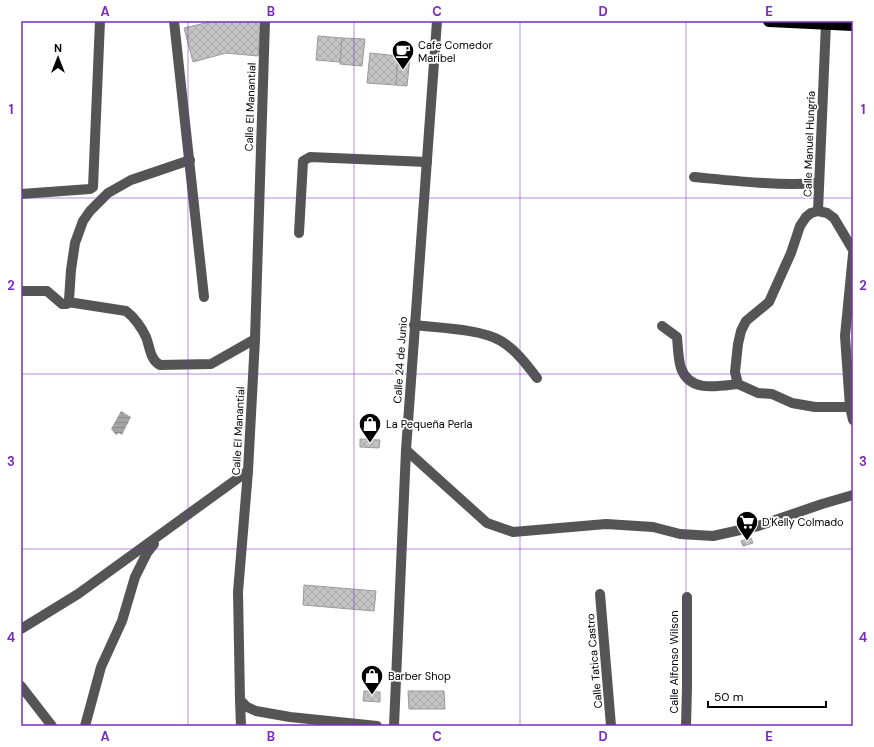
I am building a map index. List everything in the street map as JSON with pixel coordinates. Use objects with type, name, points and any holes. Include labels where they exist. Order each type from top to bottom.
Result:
[{"type":"highway","points":[[769,21],[853,25]]},
{"type":"street","points":[[21,194],[90,190],[93,187],[100,21]]},
{"type":"street","points":[[174,21],[204,297]]},
{"type":"street","name":"Calle El Manantial","points":[[241,726],[238,592],[248,471],[255,339],[264,21]]},
{"type":"street","name":"Calle 24 de Junio","points":[[394,726],[406,450],[437,21]]},
{"type":"street","name":"Calle Manuel Hungría","points":[[826,23],[818,211],[827,213],[834,218],[853,250]]},
{"type":"street","points":[[299,233],[303,161],[307,158],[427,162]]},
{"type":"street","points":[[68,302],[72,256],[75,243],[83,221],[90,211],[108,193],[131,180],[190,160]]},
{"type":"street","points":[[694,177],[752,182],[799,184],[820,183]]},
{"type":"street","points":[[738,384],[735,372],[738,344],[746,321],[769,302],[791,253],[800,226],[811,212],[818,211]]},
{"type":"street","points":[[853,254],[845,336],[850,407],[853,420]]},
{"type":"street","points":[[21,290],[47,291],[62,304],[68,302],[126,311],[143,331],[153,358],[156,363],[160,365],[211,364],[255,339]]},
{"type":"street","points":[[414,325],[483,333],[502,341],[520,357],[537,378]]},
{"type":"street","points":[[662,326],[677,337],[681,366],[684,373],[692,382],[706,387],[738,384],[758,393],[772,394],[792,404],[815,407],[850,407]]},
{"type":"street","points":[[406,450],[487,524],[513,532],[606,524],[653,527],[680,534],[713,536],[758,526],[853,495]]},
{"type":"street","points":[[21,629],[78,594],[248,471]]},
{"type":"street","points":[[85,726],[101,667],[122,621],[135,577],[147,553],[161,534]]},
{"type":"street","name":"Calle Tatica Castro","points":[[600,594],[611,726]]},
{"type":"street","name":"Calle Alfonso Wilson","points":[[686,726],[687,597]]},
{"type":"street","points":[[21,686],[52,726]]},
{"type":"street","points":[[240,700],[247,707],[256,711],[290,717],[377,726]]},
{"type":"shaded area","points":[[121,411],[131,417],[122,435],[119,433],[116,435],[111,429]]},
{"type":"building","points":[[214,21],[261,22],[258,56],[226,53],[193,62],[184,28]]},
{"type":"building","points":[[318,36],[342,38],[340,62],[316,60]]},
{"type":"building","points":[[342,38],[365,39],[362,66],[340,64]]},
{"type":"building","points":[[370,53],[398,56],[396,85],[367,83]]},
{"type":"building","name":"Cafe Comedor Maribel","points":[[398,56],[410,57],[407,86],[396,85]]},
{"type":"building","name":"La Pequeña Perla","points":[[360,439],[380,440],[379,448],[360,447]]},
{"type":"building","name":"D'Kelly Colmado","points":[[751,538],[753,543],[743,546],[741,541]]},
{"type":"building","points":[[304,585],[376,591],[374,611],[303,605]]},
{"type":"building","name":"Barber Shop","points":[[364,691],[380,692],[380,702],[363,701]]},
{"type":"building","points":[[408,691],[444,691],[445,709],[409,709]]},
{"type":"place","name":"Cafe Comedor Maribel","points":[[403,70]]},
{"type":"place","name":"La Pequeña Perla","points":[[370,444]]},
{"type":"place","name":"D'Kelly Colmado","points":[[747,542]]},
{"type":"place","name":"Barber Shop","points":[[372,696]]}]
